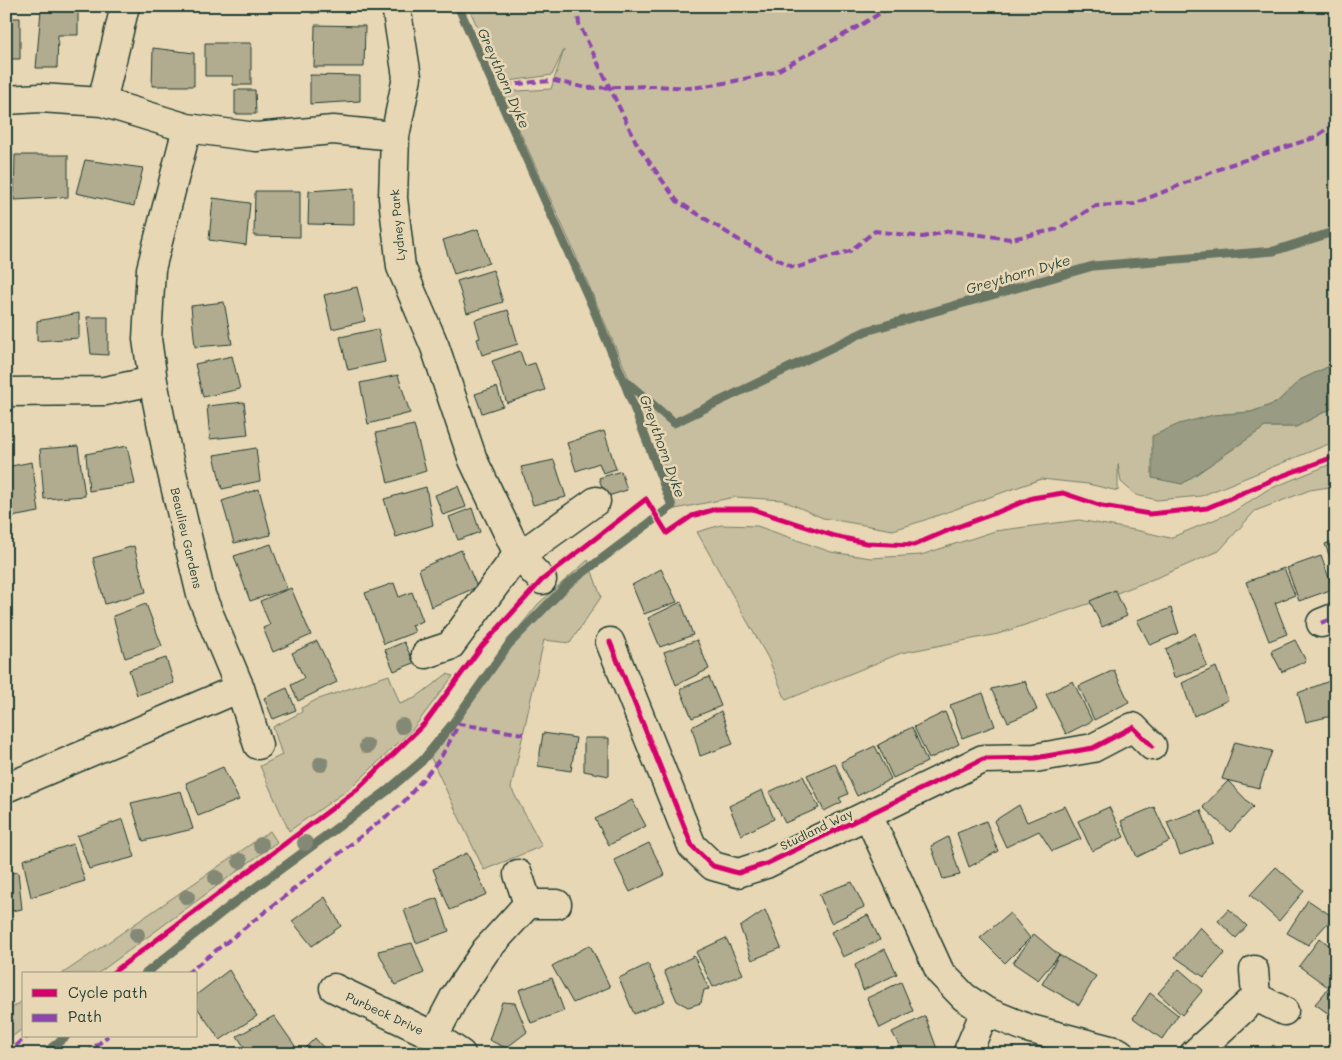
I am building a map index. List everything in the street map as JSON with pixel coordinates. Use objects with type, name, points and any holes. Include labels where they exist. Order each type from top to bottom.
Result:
[{"type":"street","points":[[102,102],[125,6]]},
{"type":"street","name":"Lydney Park","points":[[396,6],[407,77],[395,136],[393,198],[401,267],[434,346],[473,460],[523,554],[542,580]]},
{"type":"street","points":[[6,100],[40,98],[102,102],[188,128],[256,137],[333,130],[395,136]]},
{"type":"street","name":"Beaulieu Gardens","points":[[188,128],[151,270],[147,339],[167,452],[201,595],[240,688],[258,745]]},
{"type":"street","points":[[6,392],[105,391],[154,381]]},
{"type":"street","points":[[426,654],[450,646],[523,554],[596,501]]},
{"type":"street","name":"Studland Way","points":[[610,642],[692,846],[712,866],[738,872],[766,864],[983,759],[1036,758],[1094,748],[1133,727],[1152,746]]},
{"type":"street","points":[[6,788],[240,688]]},
{"type":"street","name":"Studland Way","points":[[868,815],[940,972],[964,997],[985,1011],[1027,1028],[1121,1054]]},
{"type":"street","points":[[518,874],[528,904]]},
{"type":"street","points":[[434,1036],[456,996],[486,950],[528,904],[557,904]]},
{"type":"street","points":[[1254,970],[1256,997]]},
{"type":"street","name":"Purbeck Drive","points":[[334,988],[434,1036],[461,1054]]},
{"type":"street","points":[[1256,997],[1284,1011]]},
{"type":"street","points":[[1194,1054],[1256,997]]},
{"type":"street","points":[[967,1054],[985,1011]]},
{"type":"shaded area","points":[[468,6],[1336,6],[1336,363],[1300,380],[1276,403],[1251,412],[1223,414],[1182,484],[1265,427],[1296,427],[1336,406],[1336,441],[1201,496],[1157,500],[1136,495],[1121,482],[1118,464],[1118,491],[1088,484],[1041,479],[893,530],[823,518],[782,500],[735,497],[675,509],[660,450],[573,249],[502,92],[551,89],[564,50],[552,75],[502,82]]},
{"type":"shaded area","points":[[1336,363],[1336,406],[1296,427],[1265,427],[1182,484],[1152,478],[1152,436],[1179,424],[1213,415],[1251,412],[1276,403],[1300,380]]},
{"type":"shaded area","points":[[1336,462],[1336,486],[1310,490],[1255,511],[1219,551],[1091,603],[998,634],[901,653],[786,700],[768,658],[697,532],[721,525],[757,526],[831,552],[871,558],[921,555],[995,531],[1079,520],[1170,538],[1233,512],[1267,490]]},
{"type":"shaded area","points":[[588,560],[601,597],[570,643],[544,640],[511,788],[542,846],[484,870],[430,756],[442,744],[491,663],[538,604]]},
{"type":"shaded area","points":[[447,674],[453,676],[412,730],[353,786],[289,831],[260,766],[282,755],[273,727],[302,712],[301,708],[316,700],[389,675],[400,704],[415,698]]},
{"type":"shaded area","points":[[270,831],[277,842],[100,972],[65,972]]},
{"type":"shaded area","points":[[22,1001],[22,1029],[6,1041],[6,1012]]},
{"type":"building","points":[[311,6],[365,6],[365,9],[311,13]]},
{"type":"building","points":[[41,10],[78,10],[78,35],[58,35],[57,68],[36,68]]},
{"type":"building","points":[[6,18],[20,18],[20,59],[6,59]]},
{"type":"building","points":[[315,25],[365,26],[364,67],[314,67]]},
{"type":"building","points":[[205,43],[251,43],[251,85],[233,85],[233,76],[205,76]]},
{"type":"building","points":[[153,48],[194,53],[194,86],[152,86]]},
{"type":"building","points":[[310,75],[360,76],[360,101],[310,104]]},
{"type":"building","points":[[235,90],[255,90],[256,114],[235,114]]},
{"type":"building","points":[[15,155],[68,155],[68,197],[14,200]]},
{"type":"building","points":[[85,160],[143,168],[134,206],[76,193]]},
{"type":"building","points":[[354,188],[354,225],[308,224],[309,191]]},
{"type":"building","points":[[255,191],[300,191],[300,237],[254,236]]},
{"type":"building","points":[[213,198],[250,203],[246,245],[209,240]]},
{"type":"building","points":[[478,229],[489,263],[454,274],[443,240]]},
{"type":"building","points":[[493,270],[503,302],[467,313],[457,281]]},
{"type":"building","points":[[357,287],[365,321],[332,329],[324,295]]},
{"type":"building","points":[[224,302],[232,344],[195,347],[191,306]]},
{"type":"building","points":[[508,310],[518,344],[482,355],[477,339],[480,338],[475,320]]},
{"type":"building","points":[[79,313],[79,338],[37,341],[37,321]]},
{"type":"building","points":[[87,317],[108,317],[108,355],[91,354]]},
{"type":"building","points":[[378,329],[385,362],[348,370],[340,337]]},
{"type":"building","points":[[520,351],[525,366],[535,363],[545,390],[507,403],[492,361]]},
{"type":"building","points":[[232,356],[240,389],[203,397],[195,364]]},
{"type":"building","points":[[398,375],[410,413],[368,424],[360,383]]},
{"type":"building","points":[[497,387],[503,406],[482,413],[475,394]]},
{"type":"building","points":[[244,402],[248,435],[210,439],[207,406]]},
{"type":"building","points":[[414,425],[426,471],[388,483],[376,433]]},
{"type":"building","points":[[604,431],[616,469],[603,473],[599,463],[576,471],[567,443]]},
{"type":"building","points":[[78,446],[85,496],[44,499],[40,449]]},
{"type":"building","points":[[127,446],[135,484],[89,491],[86,454]]},
{"type":"building","points":[[256,448],[260,481],[222,489],[214,455]]},
{"type":"building","points":[[554,460],[566,497],[533,505],[521,467]]},
{"type":"building","points":[[32,462],[39,512],[6,518],[6,467]]},
{"type":"building","points":[[621,471],[627,490],[605,497],[599,478]]},
{"type":"building","points":[[458,486],[466,507],[443,515],[435,495]]},
{"type":"building","points":[[426,487],[433,525],[396,537],[384,499]]},
{"type":"building","points":[[259,489],[271,535],[234,543],[222,501]]},
{"type":"building","points":[[472,508],[480,532],[458,540],[449,517]]},
{"type":"building","points":[[1336,540],[1336,574],[1325,544]]},
{"type":"building","points":[[271,544],[287,589],[250,601],[234,556]]},
{"type":"building","points":[[134,546],[146,592],[105,604],[93,558]]},
{"type":"building","points":[[461,550],[477,587],[431,607],[419,569]]},
{"type":"building","points":[[1321,556],[1333,589],[1299,601],[1287,568]]},
{"type":"building","points":[[1284,568],[1295,595],[1275,603],[1287,634],[1269,641],[1246,582]]},
{"type":"building","points":[[661,569],[677,602],[644,614],[632,585]]},
{"type":"building","points":[[394,583],[399,597],[412,592],[423,621],[412,625],[415,632],[384,644],[365,593]]},
{"type":"building","points":[[291,588],[311,635],[273,652],[263,628],[270,625],[260,601]]},
{"type":"building","points":[[1115,590],[1127,616],[1102,627],[1090,601]]},
{"type":"building","points":[[681,602],[693,635],[660,647],[648,618]]},
{"type":"building","points":[[146,604],[162,646],[125,658],[113,616]]},
{"type":"building","points":[[1171,608],[1179,633],[1150,645],[1137,620]]},
{"type":"building","points":[[1195,633],[1207,666],[1174,678],[1166,649]]},
{"type":"building","points":[[697,640],[709,669],[676,685],[664,652]]},
{"type":"building","points":[[1295,640],[1306,661],[1282,672],[1271,651]]},
{"type":"building","points":[[317,641],[337,682],[298,701],[291,685],[304,678],[292,653]]},
{"type":"building","points":[[404,642],[414,663],[394,671],[385,650]]},
{"type":"building","points":[[166,658],[174,683],[137,695],[129,670]]},
{"type":"building","points":[[1216,667],[1228,700],[1194,716],[1182,683]]},
{"type":"building","points":[[1114,670],[1129,702],[1094,720],[1079,686]]},
{"type":"building","points":[[709,677],[721,706],[692,718],[680,689]]},
{"type":"building","points":[[1332,680],[1336,698],[1336,715],[1306,722],[1298,693]]},
{"type":"building","points":[[1025,681],[1037,710],[1008,722],[991,689]]},
{"type":"building","points":[[1073,681],[1092,721],[1066,734],[1046,694]]},
{"type":"building","points":[[287,688],[296,710],[273,719],[264,698]]},
{"type":"building","points":[[983,693],[995,726],[962,738],[950,705]]},
{"type":"building","points":[[721,711],[733,744],[700,756],[692,727]]},
{"type":"building","points":[[945,712],[959,744],[929,759],[914,727]]},
{"type":"building","points":[[912,727],[927,762],[893,778],[878,745]]},
{"type":"building","points":[[543,733],[576,738],[571,771],[538,766]]},
{"type":"building","points":[[584,738],[609,738],[609,776],[584,771]]},
{"type":"building","points":[[1235,742],[1272,751],[1259,788],[1222,779]]},
{"type":"building","points":[[875,746],[891,779],[857,796],[841,762]]},
{"type":"building","points":[[835,763],[848,794],[839,798],[842,802],[824,811],[807,775]]},
{"type":"building","points":[[223,767],[239,800],[198,816],[186,783]]},
{"type":"building","points":[[803,776],[819,808],[785,823],[769,792]]},
{"type":"building","points":[[1228,781],[1253,807],[1230,832],[1203,807]]},
{"type":"building","points":[[762,790],[774,819],[741,835],[729,806]]},
{"type":"building","points":[[181,791],[193,829],[143,841],[131,803]]},
{"type":"building","points":[[632,800],[646,826],[609,845],[595,819]]},
{"type":"building","points":[[1019,805],[1027,822],[1065,806],[1081,839],[1052,851],[1039,831],[1006,847],[994,821]]},
{"type":"building","points":[[1109,807],[1124,837],[1092,851],[1078,821]]},
{"type":"building","points":[[1154,807],[1170,841],[1137,857],[1121,821]]},
{"type":"building","points":[[1201,810],[1213,843],[1180,855],[1167,822]]},
{"type":"building","points":[[123,819],[135,857],[89,869],[77,836]]},
{"type":"building","points":[[986,821],[998,851],[969,867],[957,833]]},
{"type":"building","points":[[948,837],[960,875],[943,879],[931,846]]},
{"type":"building","points":[[649,843],[665,875],[630,892],[614,860]]},
{"type":"building","points":[[73,844],[85,881],[31,897],[23,860]]},
{"type":"building","points":[[467,853],[487,894],[450,910],[433,869]]},
{"type":"building","points":[[1276,867],[1304,891],[1279,921],[1250,895]]},
{"type":"building","points":[[18,872],[22,909],[6,912],[6,874]]},
{"type":"building","points":[[852,882],[864,907],[831,923],[819,894]]},
{"type":"building","points":[[325,897],[341,926],[312,946],[292,921]]},
{"type":"building","points":[[437,898],[449,931],[416,943],[404,910]]},
{"type":"building","points":[[1308,900],[1333,917],[1308,945],[1287,933]]},
{"type":"building","points":[[1229,909],[1247,926],[1236,938],[1218,921]]},
{"type":"building","points":[[765,910],[781,948],[752,960],[740,927]]},
{"type":"building","points":[[1010,913],[1030,938],[1005,963],[980,938]]},
{"type":"building","points":[[868,915],[880,940],[843,957],[831,932]]},
{"type":"building","points":[[1200,927],[1225,953],[1204,977],[1175,957]]},
{"type":"building","points":[[1034,934],[1059,955],[1038,980],[1013,963]]},
{"type":"building","points":[[726,938],[743,974],[713,987],[696,952]]},
{"type":"building","points":[[1320,938],[1336,951],[1336,978],[1328,987],[1299,966]]},
{"type":"building","points":[[412,943],[424,973],[395,985],[378,951]]},
{"type":"building","points":[[590,945],[610,987],[573,1003],[552,966]]},
{"type":"building","points":[[885,949],[897,974],[863,990],[855,965]]},
{"type":"building","points":[[1059,955],[1096,976],[1079,1005],[1042,984]]},
{"type":"building","points":[[694,956],[709,989],[704,990],[701,1003],[688,1007],[677,1001],[664,971]]},
{"type":"building","points":[[648,964],[665,1001],[634,1014],[619,978]]},
{"type":"building","points":[[1179,969],[1203,990],[1182,1015],[1158,993]]},
{"type":"building","points":[[229,970],[257,1016],[220,1040],[198,1009],[198,993]]},
{"type":"building","points":[[552,978],[564,1011],[531,1023],[519,990]]},
{"type":"building","points":[[1336,980],[1336,1019],[1315,1004]]},
{"type":"building","points":[[901,982],[913,1011],[880,1028],[867,998]]},
{"type":"building","points":[[1150,993],[1178,1015],[1162,1039],[1133,1018]]},
{"type":"building","points":[[502,1002],[515,1003],[527,1032],[506,1048],[489,1040]]},
{"type":"building","points":[[274,1016],[295,1046],[283,1054],[249,1054],[237,1036]]},
{"type":"building","points":[[925,1016],[937,1049],[926,1054],[904,1054],[892,1032]]},
{"type":"building","points":[[315,1038],[329,1054],[299,1054]]},
{"type":"building","points":[[1273,1045],[1284,1054],[1267,1054]]},
{"type":"waterway","name":"Greythorn Dyke","points":[[458,6],[623,379]]},
{"type":"waterway","name":"Greythorn Dyke","points":[[148,972],[230,906],[387,791],[422,761],[453,723],[509,644],[568,584],[672,506],[623,379],[674,423],[866,331],[1093,266],[1274,251],[1336,231]]},
{"type":"waterway","name":"Greythorn Dyke","points":[[44,1054],[64,1038]]},
{"type":"marked path","points":[[577,6],[579,24],[638,146],[677,201],[742,242],[795,268],[850,251],[875,231],[923,237],[950,231],[1011,239],[1058,229],[1095,206],[1134,204],[1229,165],[1314,138],[1336,123]]},
{"type":"marked path","points":[[505,86],[555,81],[587,88],[656,86],[692,88],[730,82],[775,72],[892,6]]},
{"type":"marked path","points":[[1321,623],[1336,617]]},
{"type":"marked path","points":[[189,972],[402,804],[440,759],[459,724],[523,734]]},
{"type":"marked path","points":[[6,1053],[25,1038]]},
{"type":"marked path","points":[[86,1054],[106,1038]]},
{"type":"cycle path","points":[[114,972],[358,789],[425,723],[482,646],[542,580],[646,499],[667,533],[692,516],[716,509],[752,509],[834,536],[866,543],[914,545],[1032,498],[1063,493],[1102,506],[1150,514],[1207,508],[1279,477],[1336,456]]},
{"type":"cycle path","points":[[610,642],[692,846],[713,866],[738,873],[766,864],[983,759],[1035,758],[1093,748],[1133,727],[1152,746]]}]
